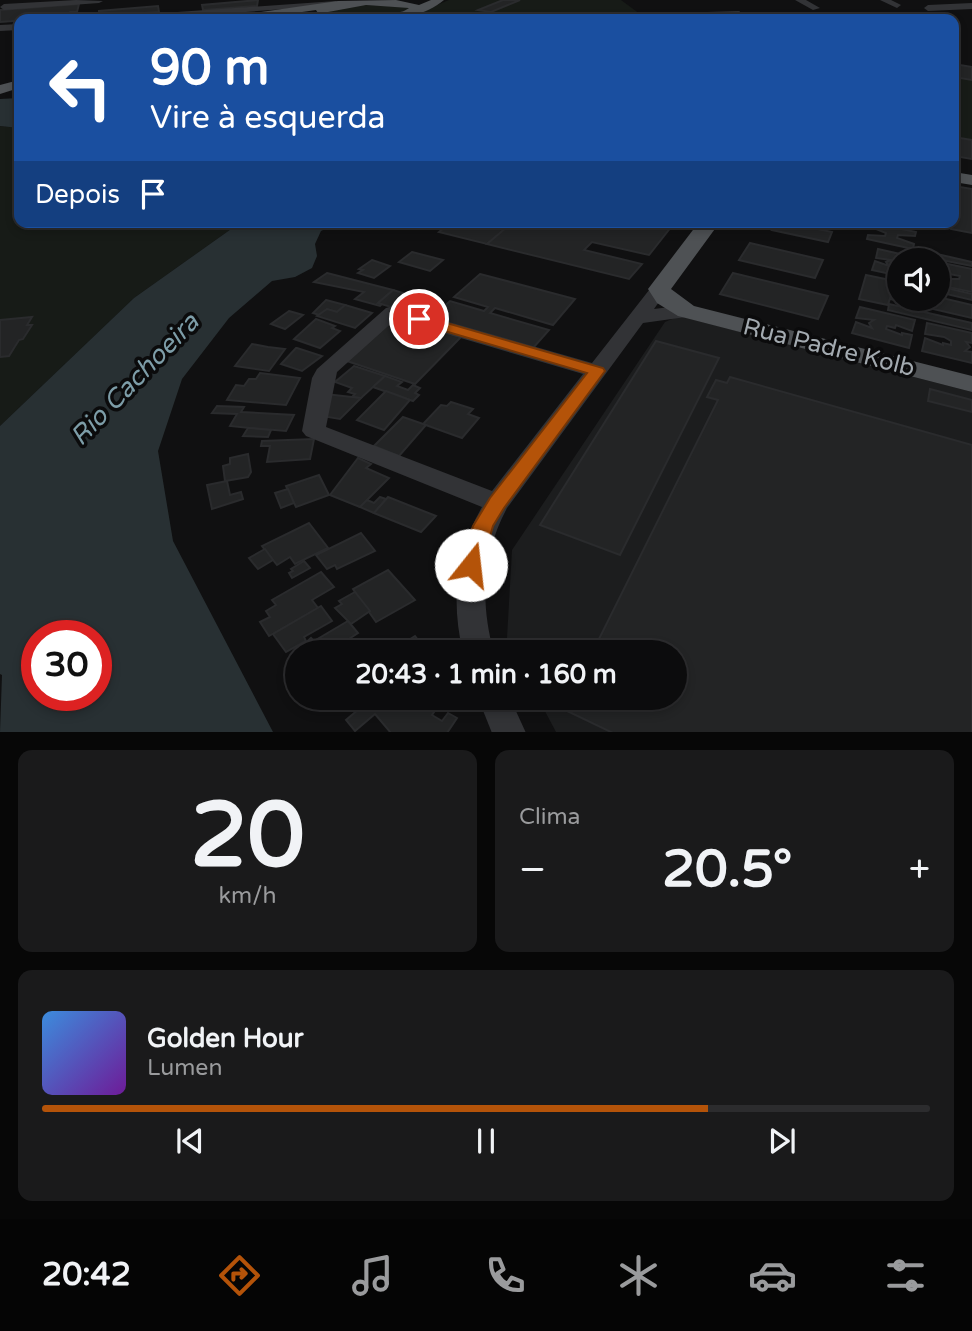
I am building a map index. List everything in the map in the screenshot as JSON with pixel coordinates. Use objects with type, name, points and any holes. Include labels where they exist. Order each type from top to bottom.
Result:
[{"type":"main road","points":[[292,14],[354,2],[404,9],[439,0]]},
{"type":"main road","points":[[327,14],[321,11],[354,2]]},
{"type":"main road","points":[[249,14],[271,7]]},
{"type":"main road","points":[[659,289],[705,228]]},
{"type":"main road","name":"Rua Padre Kolb","points":[[659,289],[664,298],[686,311],[972,384]]},
{"type":"street","points":[[13,0],[4,7],[100,1]]},
{"type":"street","points":[[695,14],[737,13],[715,0]]},
{"type":"street","points":[[799,0],[816,8]]},
{"type":"street","points":[[884,0],[897,5]]},
{"type":"street","points":[[91,10],[100,1]]},
{"type":"street","points":[[188,14],[354,2]]},
{"type":"street","points":[[928,8],[971,2]]},
{"type":"street","points":[[643,8],[652,14]]},
{"type":"street","points":[[476,640],[470,611],[468,580],[483,526],[497,503],[659,289]]},
{"type":"street","name":"Rua Padre Kolb","points":[[636,319],[659,313],[686,311]]},
{"type":"street","points":[[497,503],[314,431],[323,378],[328,369],[393,312],[597,371]]},
{"type":"street","points":[[499,710],[509,732]]},
{"type":"shaded area","points":[[449,0],[621,0],[640,14],[415,14]]},
{"type":"shaded area","points":[[345,4],[408,7],[408,10],[395,14],[326,12]]},
{"type":"shaded area","points":[[959,65],[972,67],[972,159],[959,157]]},
{"type":"shaded area","points":[[0,126],[14,127],[14,228],[233,228],[134,298],[0,426]]},
{"type":"shaded area","points":[[679,316],[972,392],[972,732],[556,732],[544,710],[687,710],[687,640],[507,638],[512,550],[665,322]]},
{"type":"water","points":[[14,98],[14,127],[0,126],[0,99]]},
{"type":"water","name":"Rio Cachoeira","points":[[233,228],[327,228],[321,231],[315,244],[317,256],[312,268],[295,277],[272,281],[229,318],[182,379],[158,451],[173,541],[273,732],[0,732],[0,426],[134,298]]},
{"type":"building","points":[[258,0],[257,6],[203,10],[202,5]]},
{"type":"building","points":[[503,0],[520,0],[491,12],[478,10]]},
{"type":"building","points":[[79,4],[77,12],[70,14],[14,14],[14,21],[0,22],[0,10]]},
{"type":"building","points":[[158,6],[159,12],[99,14],[99,11]]},
{"type":"building","points":[[959,65],[972,67],[972,80],[959,78]]},
{"type":"building","points":[[959,138],[972,140],[972,159],[959,157]]},
{"type":"building","points":[[959,187],[972,189],[972,233],[951,229],[959,228]]},
{"type":"building","points":[[444,228],[506,228],[487,244],[439,232]]},
{"type":"building","points":[[506,228],[670,228],[649,255],[592,242],[584,250],[642,264],[629,279],[487,244]]},
{"type":"building","points":[[812,228],[832,232],[828,242],[772,230]]},
{"type":"building","points":[[874,228],[896,228],[916,232],[915,236],[898,235],[897,238],[914,244],[913,248],[867,239],[868,235],[885,236],[886,233]]},
{"type":"building","points":[[750,243],[823,260],[815,278],[739,260]]},
{"type":"building","points":[[878,249],[887,251],[887,259],[876,258]]},
{"type":"building","points":[[412,252],[443,260],[430,271],[399,262]]},
{"type":"building","points":[[950,257],[972,262],[972,266],[950,262]]},
{"type":"building","points":[[372,260],[390,266],[374,278],[358,273],[363,270],[359,269]]},
{"type":"building","points":[[875,261],[887,265],[887,273],[872,270]]},
{"type":"building","points":[[950,264],[972,269],[972,292],[950,287],[950,278],[959,279],[960,276],[950,274]]},
{"type":"building","points":[[327,273],[393,290],[378,303],[382,304],[380,306],[355,299],[364,292],[314,282]]},
{"type":"building","points":[[733,273],[828,296],[818,319],[720,294]]},
{"type":"building","points":[[480,274],[575,299],[553,325],[495,308],[490,313],[549,330],[533,348],[431,318],[450,301],[484,311],[488,307],[454,297]]},
{"type":"building","points":[[866,275],[887,279],[887,305],[859,299]]},
{"type":"building","points":[[950,289],[972,294],[972,300],[950,295]]},
{"type":"building","points":[[393,290],[406,294],[391,307],[378,303]]},
{"type":"building","points":[[326,300],[345,305],[337,312],[327,309],[319,315],[313,313]]},
{"type":"building","points":[[950,300],[972,305],[972,318],[942,311],[950,311]]},
{"type":"building","points":[[345,305],[372,313],[355,328],[317,316],[327,309],[337,312]]},
{"type":"building","points":[[860,307],[915,320],[912,331],[896,325],[895,328],[887,326],[886,329],[902,335],[912,335],[909,348],[852,333],[856,322],[872,328],[869,323],[874,320],[856,318]]},
{"type":"building","points":[[289,311],[303,315],[285,329],[271,324]]},
{"type":"building","points":[[892,311],[920,311],[972,323],[972,330]]},
{"type":"building","points":[[32,317],[27,325],[32,325],[23,339],[19,340],[9,356],[0,357],[0,320]]},
{"type":"building","points":[[395,318],[461,337],[415,384],[347,361]]},
{"type":"building","points":[[316,319],[335,326],[332,328],[340,331],[320,348],[294,339]]},
{"type":"building","points":[[927,323],[972,333],[972,343],[966,342],[970,347],[965,351],[972,352],[972,363],[922,351],[925,338],[951,345],[951,341],[944,337],[925,334]]},
{"type":"building","points":[[656,341],[719,358],[620,555],[540,525]]},
{"type":"building","points":[[252,344],[285,349],[269,371],[235,366]]},
{"type":"building","points":[[296,348],[322,356],[302,371],[281,364]]},
{"type":"building","points":[[354,366],[385,376],[361,398],[352,397],[355,394],[348,392],[352,388],[335,382]]},
{"type":"building","points":[[260,373],[300,378],[286,405],[227,400],[236,385],[244,386],[249,379],[256,379]]},
{"type":"building","points":[[385,376],[402,382],[397,386],[408,390],[413,385],[420,388],[415,393],[419,395],[413,401],[373,387]]},
{"type":"building","points":[[730,377],[972,445],[972,732],[611,732],[565,710],[687,710],[687,640],[598,640],[718,400],[707,397],[716,380],[727,383]]},
{"type":"building","points":[[930,389],[972,400],[972,412],[928,401]]},
{"type":"building","points":[[386,391],[410,400],[384,430],[357,420]]},
{"type":"building","points":[[325,394],[361,398],[340,419],[322,416]]},
{"type":"building","points":[[451,402],[473,409],[468,414],[479,418],[462,438],[423,424],[441,405],[447,406]]},
{"type":"building","points":[[217,406],[244,407],[241,412],[294,415],[286,431],[230,426],[237,414],[212,413]]},
{"type":"building","points":[[403,417],[426,425],[399,456],[374,446]]},
{"type":"building","points":[[248,428],[271,430],[268,437],[243,436]]},
{"type":"building","points":[[314,439],[310,459],[267,462],[270,446],[261,446],[262,441]]},
{"type":"building","points":[[248,454],[251,472],[248,477],[225,481],[223,466],[230,464],[230,458]]},
{"type":"building","points":[[358,458],[371,464],[366,468],[389,478],[360,507],[330,495]]},
{"type":"building","points":[[319,475],[329,495],[296,507],[286,486]]},
{"type":"building","points":[[227,481],[230,495],[241,492],[243,499],[212,509],[207,485]]},
{"type":"building","points":[[288,489],[294,503],[281,508],[275,493]]},
{"type":"building","points":[[380,497],[386,499],[374,513],[360,507],[367,500],[374,503]]},
{"type":"building","points":[[388,497],[436,516],[421,532],[374,513]]},
{"type":"building","points":[[309,523],[328,548],[295,564],[290,557],[277,565],[262,546]]},
{"type":"building","points":[[361,533],[375,551],[337,569],[335,565],[327,569],[316,555]]},
{"type":"building","points":[[265,549],[273,560],[258,569],[249,558]]},
{"type":"building","points":[[304,561],[310,568],[292,578],[289,573],[293,571],[291,569]]},
{"type":"building","points":[[388,570],[415,600],[376,622],[353,589]]},
{"type":"building","points":[[321,572],[334,587],[312,600],[318,608],[269,636],[260,622],[270,617],[266,611],[276,605],[272,600]]},
{"type":"building","points":[[355,592],[370,611],[351,624],[335,608],[342,604],[339,601]]},
{"type":"building","points":[[321,606],[332,621],[304,637],[306,640],[285,640],[285,651],[273,634]]},
{"type":"building","points":[[348,621],[358,633],[347,640],[316,640]]},
{"type":"building","points":[[358,710],[436,710],[432,715],[442,721],[448,713],[457,718],[448,732],[390,732],[375,714],[355,731],[346,720]]},
{"type":"route","points":[[419,319],[597,371],[497,503],[483,526],[471,565]]}]
